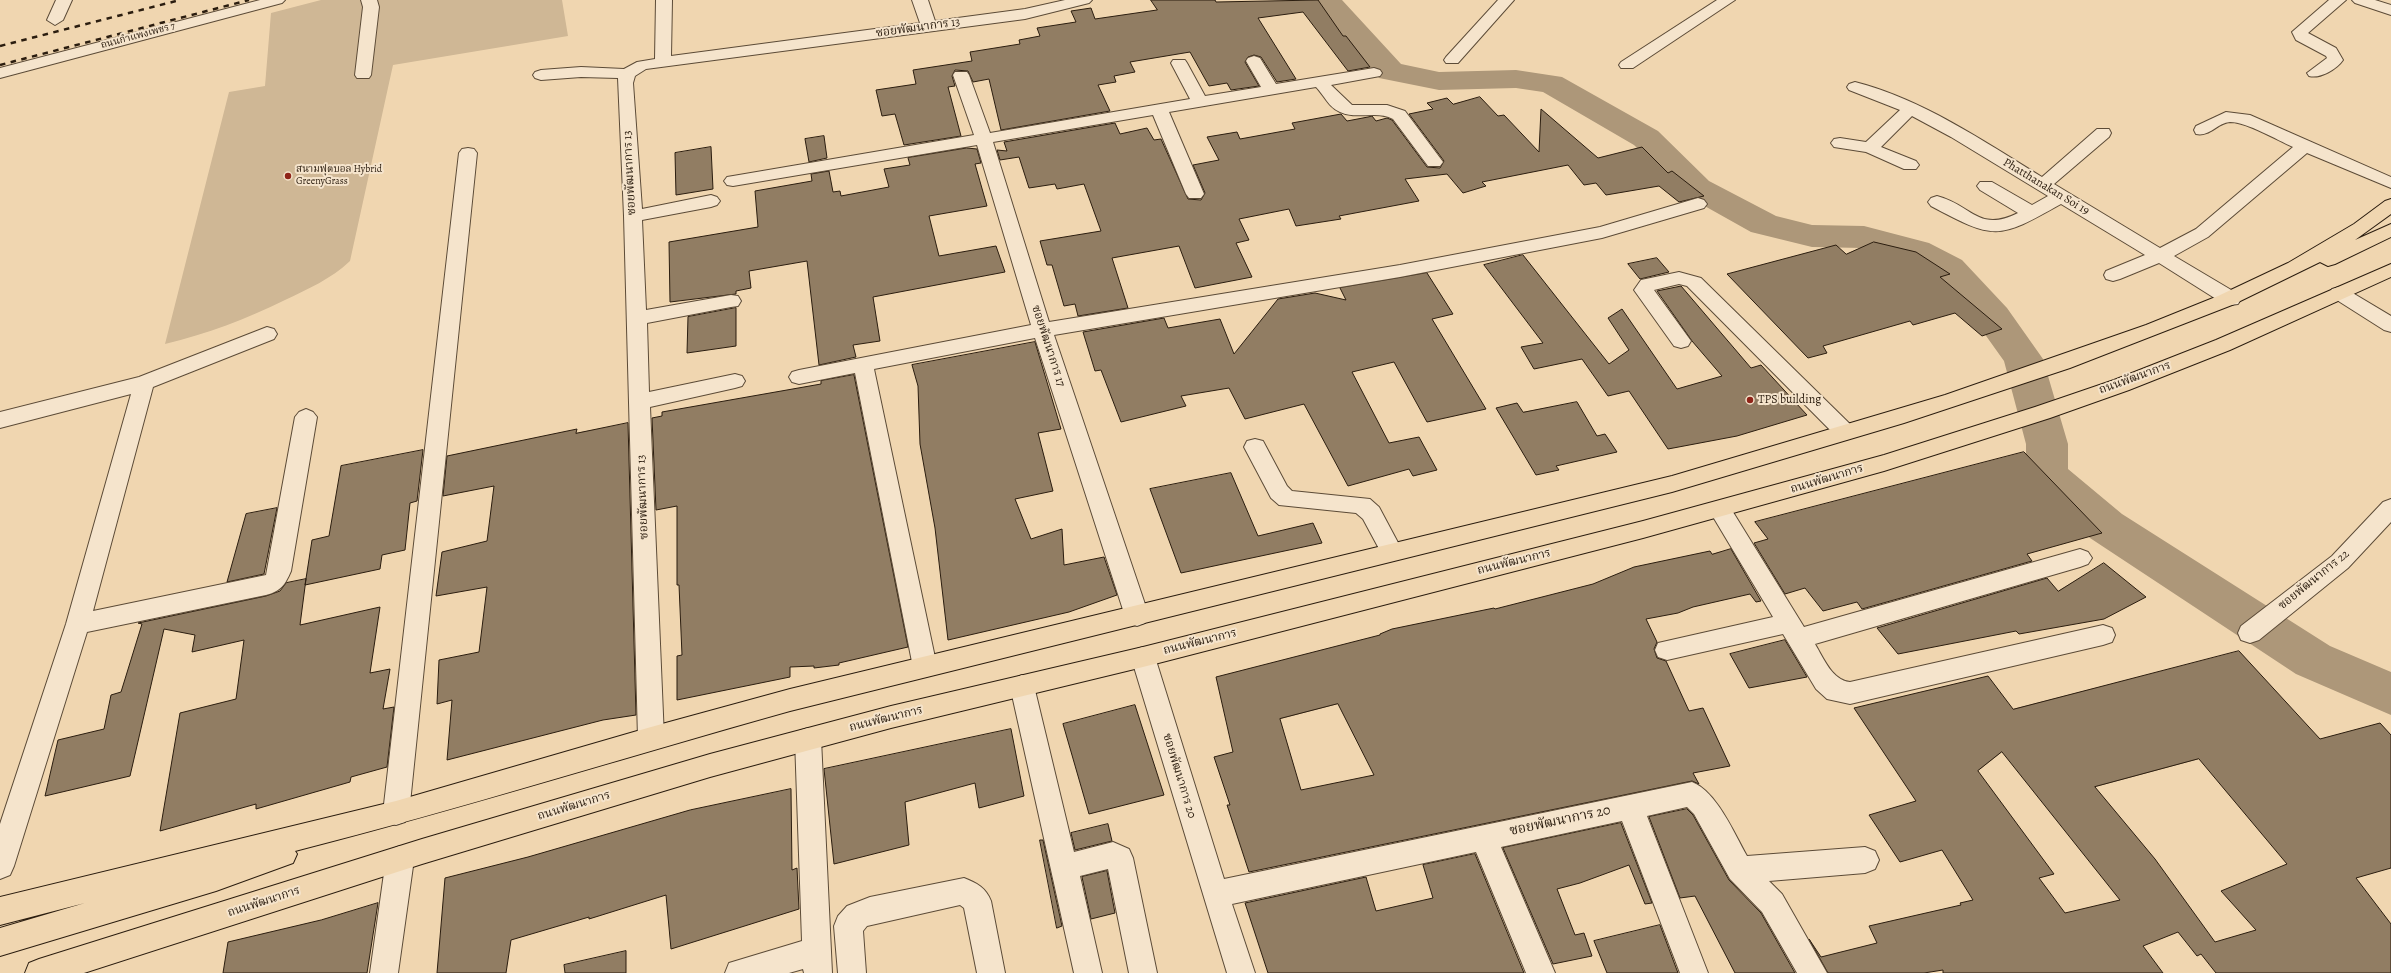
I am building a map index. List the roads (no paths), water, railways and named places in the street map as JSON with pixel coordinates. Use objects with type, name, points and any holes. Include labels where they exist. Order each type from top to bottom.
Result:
[{"type":"main road","points":[[2253,290],[2332,246],[2391,206]]},
{"type":"main road","points":[[0,911],[396,813],[651,738],[925,667],[1672,484],[2036,372],[2231,299],[2350,252],[2391,230]]},
{"type":"main road","name":"ถนนพัฒนาการ","points":[[2346,290],[2391,262]]},
{"type":"main road","name":"ถนนพัฒนาการ","points":[[39,973],[400,859],[623,791],[808,738],[1143,657],[1720,510],[2060,406],[2193,357],[2294,315],[2391,270]]},
{"type":"main road","points":[[0,942],[216,878],[396,813]]},
{"type":"street","points":[[55,20],[64,0]]},
{"type":"street","name":"ถนนกำแพงเพชร 7","points":[[0,73],[277,0]]},
{"type":"street","points":[[363,75],[371,8],[369,0]]},
{"type":"street","points":[[663,62],[666,0]]},
{"type":"street","points":[[920,0],[929,26]]},
{"type":"street","name":"ซอยพัฒนาการ 13","points":[[651,738],[633,216],[625,83],[626,74],[633,68],[643,65],[1025,14],[1084,0]]},
{"type":"street","points":[[1452,60],[1506,0]]},
{"type":"street","points":[[1627,65],[1726,0]]},
{"type":"street","points":[[2315,73],[2335,60],[2335,56],[2330,50],[2302,37],[2300,32],[2338,0]]},
{"type":"street","points":[[2360,0],[2391,10]]},
{"type":"street","points":[[1254,61],[1270,89]]},
{"type":"street","points":[[1179,63],[1200,102]]},
{"type":"street","points":[[541,75],[581,72],[626,74]]},
{"type":"street","points":[[733,181],[1270,89],[1374,73]]},
{"type":"street","name":"ซอยพัฒนาการ 17","points":[[961,76],[983,138],[1042,330],[1137,616]]},
{"type":"street","points":[[1319,82],[1346,109],[1360,112],[1390,111],[1399,115],[1434,162]]},
{"type":"street","name":"Phatthanakan Soi 19","points":[[1856,87],[1910,109],[1957,133],[2042,186],[2062,196],[2231,299]]},
{"type":"street","points":[[1159,109],[1195,194]]},
{"type":"street","points":[[1870,148],[1910,109]]},
{"type":"street","points":[[2202,130],[2219,120],[2232,116],[2244,119],[2391,183]]},
{"type":"street","points":[[2042,186],[2104,133]]},
{"type":"street","points":[[1840,143],[1870,148],[1910,165]]},
{"type":"street","points":[[2113,274],[2160,256],[2207,230],[2306,145]]},
{"type":"street","points":[[396,813],[468,153]]},
{"type":"street","points":[[1986,186],[2030,212]]},
{"type":"street","points":[[1937,202],[1982,224],[1994,228],[2005,226],[2062,196]]},
{"type":"street","points":[[633,216],[711,201]]},
{"type":"street","points":[[799,376],[1042,330],[1400,271],[1602,232],[1698,204]]},
{"type":"street","points":[[1681,341],[1644,290],[1648,284],[1679,278],[1694,282],[1845,432]]},
{"type":"street","points":[[2346,290],[2391,325]]},
{"type":"street","points":[[636,318],[731,301]]},
{"type":"street","points":[[0,420],[144,383],[267,334]]},
{"type":"street","points":[[863,364],[925,667]]},
{"type":"street","points":[[639,402],[735,381]]},
{"type":"street","points":[[0,866],[78,624],[144,383]]},
{"type":"street","points":[[78,624],[266,586],[276,581],[306,417]]},
{"type":"street","points":[[1254,447],[1279,492],[1287,499],[1362,505],[1371,513],[1392,552]]},
{"type":"street","name":"ซอยพัฒนาการ 22","points":[[2252,632],[2275,612],[2340,562],[2391,508]]},
{"type":"street","points":[[1720,510],[1829,688],[1843,693],[1850,693],[2103,635]]},
{"type":"street","points":[[1667,650],[1794,631],[2080,558]]},
{"type":"street","name":"ซอยพัฒนาการ 20","points":[[1143,657],[1215,894],[1241,973]]},
{"type":"street","points":[[1022,686],[1088,973]]},
{"type":"street","points":[[739,973],[817,962],[808,738]]},
{"type":"street","name":"ซอยพัฒนาการ 20","points":[[1215,894],[1683,794],[1695,795],[1703,805],[1740,870],[1772,903],[1813,973]]},
{"type":"street","points":[[1630,806],[1694,973]]},
{"type":"street","points":[[1483,837],[1541,973]]},
{"type":"street","points":[[1065,868],[1113,855],[1119,858],[1143,973]]},
{"type":"street","points":[[384,973],[400,859]]},
{"type":"street","points":[[1740,870],[1865,860]]},
{"type":"street","points":[[852,973],[848,926],[857,916],[870,911],[964,891],[977,901],[991,973]]},
{"type":"waterway","points":[[1326,0],[1390,71],[1439,81],[1516,79],[1551,84],[1646,138],[1697,188],[1764,224],[1812,236],[1864,237],[1916,251],[1949,268],[1993,317],[2023,359],[2047,444],[2047,475],[2106,526],[2313,660],[2391,694]]},
{"type":"railway","points":[[0,46],[180,0]]},
{"type":"railway","points":[[0,65],[249,0]]},
{"type":"place","name":"สนามฟุตบอล Hybrid GreenyGrass","points":[[288,176]]},
{"type":"place","name":"TPS building","points":[[1750,400]]}]
